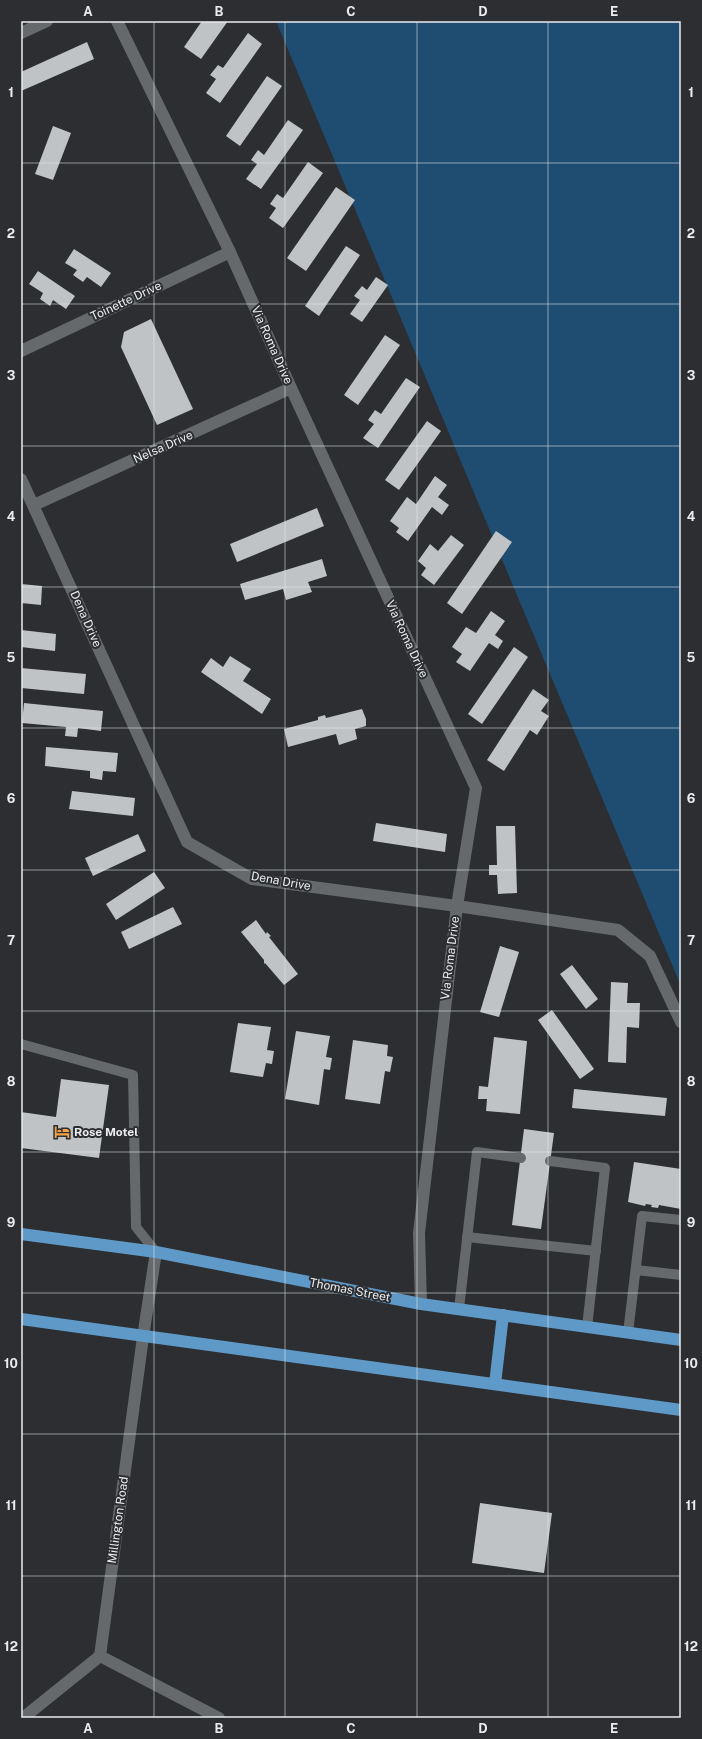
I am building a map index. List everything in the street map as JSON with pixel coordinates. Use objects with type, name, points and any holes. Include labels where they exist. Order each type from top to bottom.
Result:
[{"type":"highway","name":"Thomas Street","points":[[21,1234],[156,1252],[421,1304],[681,1340]]},
{"type":"highway","points":[[495,1384],[503,1315]]},
{"type":"highway","points":[[21,1319],[681,1410]]},
{"type":"street","points":[[21,33],[47,21]]},
{"type":"street","name":"Via Roma Drive","points":[[117,21],[230,252],[291,388],[476,788],[457,906],[419,1233],[421,1304]]},
{"type":"street","name":"Toinette Drive","points":[[21,351],[230,252]]},
{"type":"street","name":"Nelsa Drive","points":[[34,505],[291,388]]},
{"type":"street","name":"Dena Drive","points":[[21,479],[187,842],[252,879],[457,906],[618,930],[650,956],[681,1022]]},
{"type":"street","name":"Millington Road","points":[[100,1656],[143,1337],[156,1252]]},
{"type":"street","points":[[23,1718],[100,1656],[219,1718]]},
{"type":"lane","points":[[21,1044],[133,1075],[136,1227],[156,1252]]},
{"type":"lane","points":[[459,1309],[477,1152],[520,1158]]},
{"type":"lane","points":[[550,1161],[605,1168],[587,1327]]},
{"type":"lane","points":[[628,1333],[642,1216],[681,1220]]},
{"type":"lane","points":[[467,1237],[596,1251]]},
{"type":"lane","points":[[636,1270],[681,1275]]},
{"type":"shaded area","points":[[276,21],[681,21],[681,986]]},
{"type":"building","points":[[202,21],[228,21],[201,59],[184,47]]},
{"type":"building","points":[[248,33],[262,44],[220,103],[206,93],[216,79],[210,75],[218,65],[223,68]]},
{"type":"building","points":[[87,42],[94,59],[21,91],[21,72]]},
{"type":"building","points":[[267,76],[282,86],[240,146],[226,136]]},
{"type":"building","points":[[288,120],[303,130],[261,189],[246,179],[257,164],[251,160],[258,150],[264,155]]},
{"type":"building","points":[[53,126],[71,133],[53,180],[35,174]]},
{"type":"building","points":[[308,162],[323,173],[283,228],[269,218],[276,208],[270,204],[277,194],[283,198]]},
{"type":"building","points":[[336,187],[355,200],[306,271],[287,258]]},
{"type":"building","points":[[346,246],[360,255],[319,316],[305,306]]},
{"type":"building","points":[[74,249],[111,273],[101,287],[87,277],[83,282],[73,275],[77,270],[65,263]]},
{"type":"building","points":[[38,271],[75,296],[66,309],[53,300],[50,306],[40,299],[43,293],[29,284]]},
{"type":"building","points":[[376,277],[388,285],[362,322],[350,314],[360,300],[354,296],[362,286],[367,290]]},
{"type":"building","points":[[151,319],[193,409],[157,425],[121,347],[124,332]]},
{"type":"building","points":[[385,335],[400,345],[358,405],[344,395]]},
{"type":"building","points":[[406,378],[420,387],[378,448],[363,438],[374,424],[368,420],[375,410],[381,414]]},
{"type":"building","points":[[427,421],[441,431],[399,490],[385,480]]},
{"type":"building","points":[[435,476],[447,485],[438,497],[449,505],[442,515],[432,507],[408,541],[396,532],[399,528],[390,521],[407,497],[416,504]]},
{"type":"building","points":[[317,508],[324,526],[237,562],[230,544]]},
{"type":"building","points":[[496,531],[512,542],[462,614],[447,603]]},
{"type":"building","points":[[451,535],[464,545],[434,585],[421,575],[426,568],[418,561],[430,544],[438,551]]},
{"type":"building","points":[[322,559],[327,576],[308,582],[312,592],[286,600],[283,589],[245,600],[240,584]]},
{"type":"building","points":[[21,584],[42,586],[41,605],[21,603]]},
{"type":"building","points":[[491,611],[505,621],[495,635],[503,641],[498,649],[489,643],[470,671],[456,662],[462,654],[452,647],[466,627],[476,633]]},
{"type":"building","points":[[21,630],[56,634],[55,651],[21,647]]},
{"type":"building","points":[[514,647],[528,657],[482,724],[468,714]]},
{"type":"building","points":[[230,656],[251,669],[243,681],[271,699],[262,714],[201,672],[211,658],[223,667]]},
{"type":"building","points":[[21,668],[86,674],[84,694],[21,688]]},
{"type":"building","points":[[533,689],[549,700],[541,711],[549,716],[537,735],[530,730],[504,771],[487,760]]},
{"type":"building","points":[[24,703],[103,711],[101,731],[78,728],[77,737],[65,736],[66,727],[22,723]]},
{"type":"building","points":[[362,709],[366,719],[366,726],[355,729],[357,739],[339,745],[336,734],[288,747],[284,729],[318,720],[318,717],[325,715],[326,718]]},
{"type":"building","points":[[46,747],[118,753],[116,772],[103,771],[102,780],[90,778],[90,771],[45,766]]},
{"type":"building","points":[[72,791],[135,798],[133,816],[69,809]]},
{"type":"building","points":[[376,823],[447,834],[445,852],[373,841]]},
{"type":"building","points":[[496,826],[515,826],[517,893],[498,894],[497,875],[489,875],[489,865],[497,865]]},
{"type":"building","points":[[138,834],[146,851],[93,876],[85,858]]},
{"type":"building","points":[[154,872],[165,888],[116,920],[106,904]]},
{"type":"building","points":[[173,907],[182,924],[129,949],[121,932]]},
{"type":"building","points":[[256,920],[266,934],[267,932],[271,936],[269,937],[298,974],[284,985],[265,963],[264,964],[264,960],[241,932]]},
{"type":"building","points":[[500,946],[519,952],[499,1017],[480,1012]]},
{"type":"building","points":[[572,965],[598,999],[586,1009],[560,974]]},
{"type":"building","points":[[611,982],[628,983],[627,1003],[640,1003],[639,1028],[627,1027],[626,1063],[608,1062]]},
{"type":"building","points":[[552,1010],[594,1069],[580,1079],[538,1020]]},
{"type":"building","points":[[238,1023],[271,1027],[267,1050],[274,1051],[272,1064],[266,1063],[263,1077],[230,1072]]},
{"type":"building","points":[[296,1031],[330,1036],[326,1057],[332,1058],[330,1070],[324,1069],[319,1105],[285,1099]]},
{"type":"building","points":[[494,1037],[527,1041],[520,1114],[486,1111],[487,1099],[478,1099],[479,1086],[488,1087]]},
{"type":"building","points":[[353,1040],[388,1045],[387,1056],[393,1057],[390,1072],[385,1071],[380,1104],[345,1099]]},
{"type":"building","name":"Rose Motel","points":[[61,1079],[109,1085],[99,1158],[21,1148],[21,1112],[56,1117]]},
{"type":"building","points":[[574,1089],[667,1098],[665,1116],[572,1108]]},
{"type":"building","points":[[524,1129],[554,1133],[541,1229],[512,1225]]},
{"type":"building","points":[[634,1162],[681,1169],[681,1209],[659,1205],[658,1208],[651,1207],[652,1205],[646,1204],[645,1206],[628,1202]]},
{"type":"building","points":[[480,1503],[552,1513],[544,1573],[472,1563]]},
{"type":"place","name":"Rose Motel","points":[[62,1132]]}]
